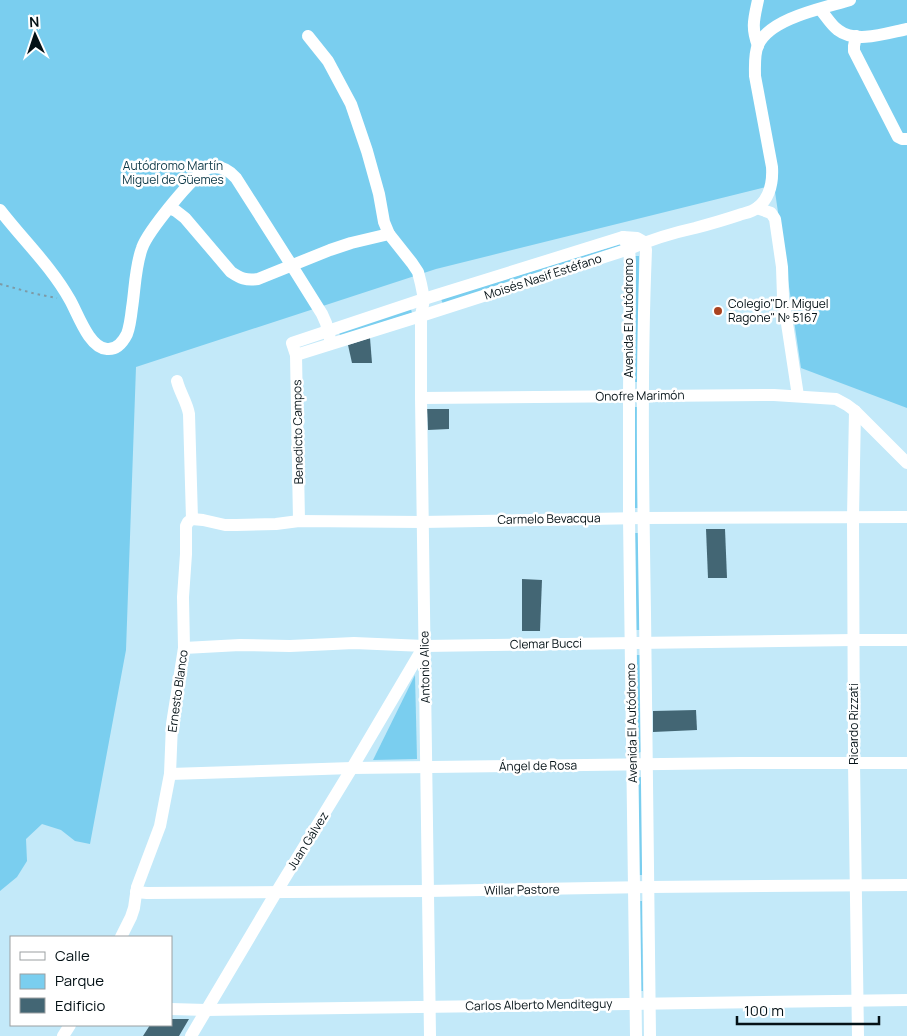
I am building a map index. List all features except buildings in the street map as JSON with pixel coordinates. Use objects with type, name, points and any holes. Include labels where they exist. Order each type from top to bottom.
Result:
[{"type":"street","points":[[758,0],[753,26],[758,46]]},
{"type":"street","points":[[644,242],[752,211],[766,198],[770,191],[773,177],[755,76],[758,46],[769,32],[780,24],[798,16],[850,0]]},
{"type":"street","points":[[820,9],[839,31],[856,36],[869,36],[907,29]]},
{"type":"street","points":[[308,36],[328,61],[350,104],[367,151],[384,222],[390,234],[418,272],[424,299]]},
{"type":"street","points":[[856,36],[854,52],[898,137],[907,139]]},
{"type":"street","points":[[0,210],[51,270],[94,342],[105,349],[117,348],[126,336],[130,323],[139,258],[146,238],[169,208],[199,175],[208,168],[225,168],[236,178],[322,314],[330,337]]},
{"type":"street","points":[[169,208],[185,218],[225,266],[239,278],[247,280],[258,279],[351,243],[390,234]]},
{"type":"street","points":[[757,208],[771,214],[775,220],[782,266],[783,297],[798,396]]},
{"type":"street","name":"Avenida El Autódromo","points":[[636,1036],[629,518],[630,262],[626,243],[636,238],[644,242],[646,250],[642,396],[650,1036]]},
{"type":"street","name":"Moisés Nasif Estéfano","points":[[294,349],[330,337],[424,299],[626,243]]},
{"type":"street","name":"Moisés Nasif Estéfano","points":[[330,337],[421,316],[626,243]]},
{"type":"street","name":"Antonio Alice","points":[[424,299],[421,316],[422,522],[430,1036]]},
{"type":"street","name":"Benedicto Campos","points":[[294,349],[300,521]]},
{"type":"street","name":"Ernesto Blanco","points":[[122,936],[131,917],[136,892],[160,826],[170,774],[172,724],[184,648],[183,597],[186,526],[192,519],[189,414],[177,381]]},
{"type":"street","name":"Onofre Marimón","points":[[421,398],[774,395],[836,399],[855,411],[907,463]]},
{"type":"street","name":"Ricardo Rizzati","points":[[855,411],[853,640],[858,1036]]},
{"type":"street","name":"Carmelo Bevacqua","points":[[192,519],[236,525],[300,521],[422,522],[629,518],[907,518]]},
{"type":"street","name":"Clemar Bucci","points":[[184,648],[240,645],[354,644],[424,646],[907,640]]},
{"type":"street","name":"Juan Gálvez","points":[[191,1036],[424,646]]},
{"type":"street","name":"Ángel de Rosa","points":[[170,774],[352,768],[907,763]]},
{"type":"street","name":"Willar Pastore","points":[[136,892],[428,891],[907,885]]},
{"type":"street","name":"Carlos Alberto Menditeguy","points":[[172,1009],[907,1000]]},
{"type":"path","points":[[0,284],[52,297],[69,298]]},
{"type":"green space","name":"Autódromo Martín Miguel de Güemes","points":[[0,0],[907,0],[907,408],[801,368],[774,185],[436,269],[136,367],[126,650],[90,844],[75,841],[61,830],[42,824],[26,839],[27,861],[17,877],[0,891]]},
{"type":"green space","points":[[621,244],[622,250],[443,304],[441,299]]},
{"type":"green space","points":[[635,256],[639,256],[638,382],[634,382]]},
{"type":"green space","points":[[411,309],[412,313],[340,336],[339,332]]},
{"type":"green space","points":[[633,407],[637,407],[638,508],[634,508]]},
{"type":"green space","points":[[635,533],[639,533],[640,630],[636,630]]},
{"type":"green space","points":[[636,655],[640,655],[641,752],[637,753]]},
{"type":"green space","points":[[415,675],[417,759],[373,760]]},
{"type":"green space","points":[[638,777],[642,777],[642,875],[638,875]]},
{"type":"green space","points":[[639,901],[642,901],[643,991],[639,991]]},
{"type":"place","name":"Colegio\"Dr. Miguel Ragone\" Nº 5167","points":[[718,311]]}]
